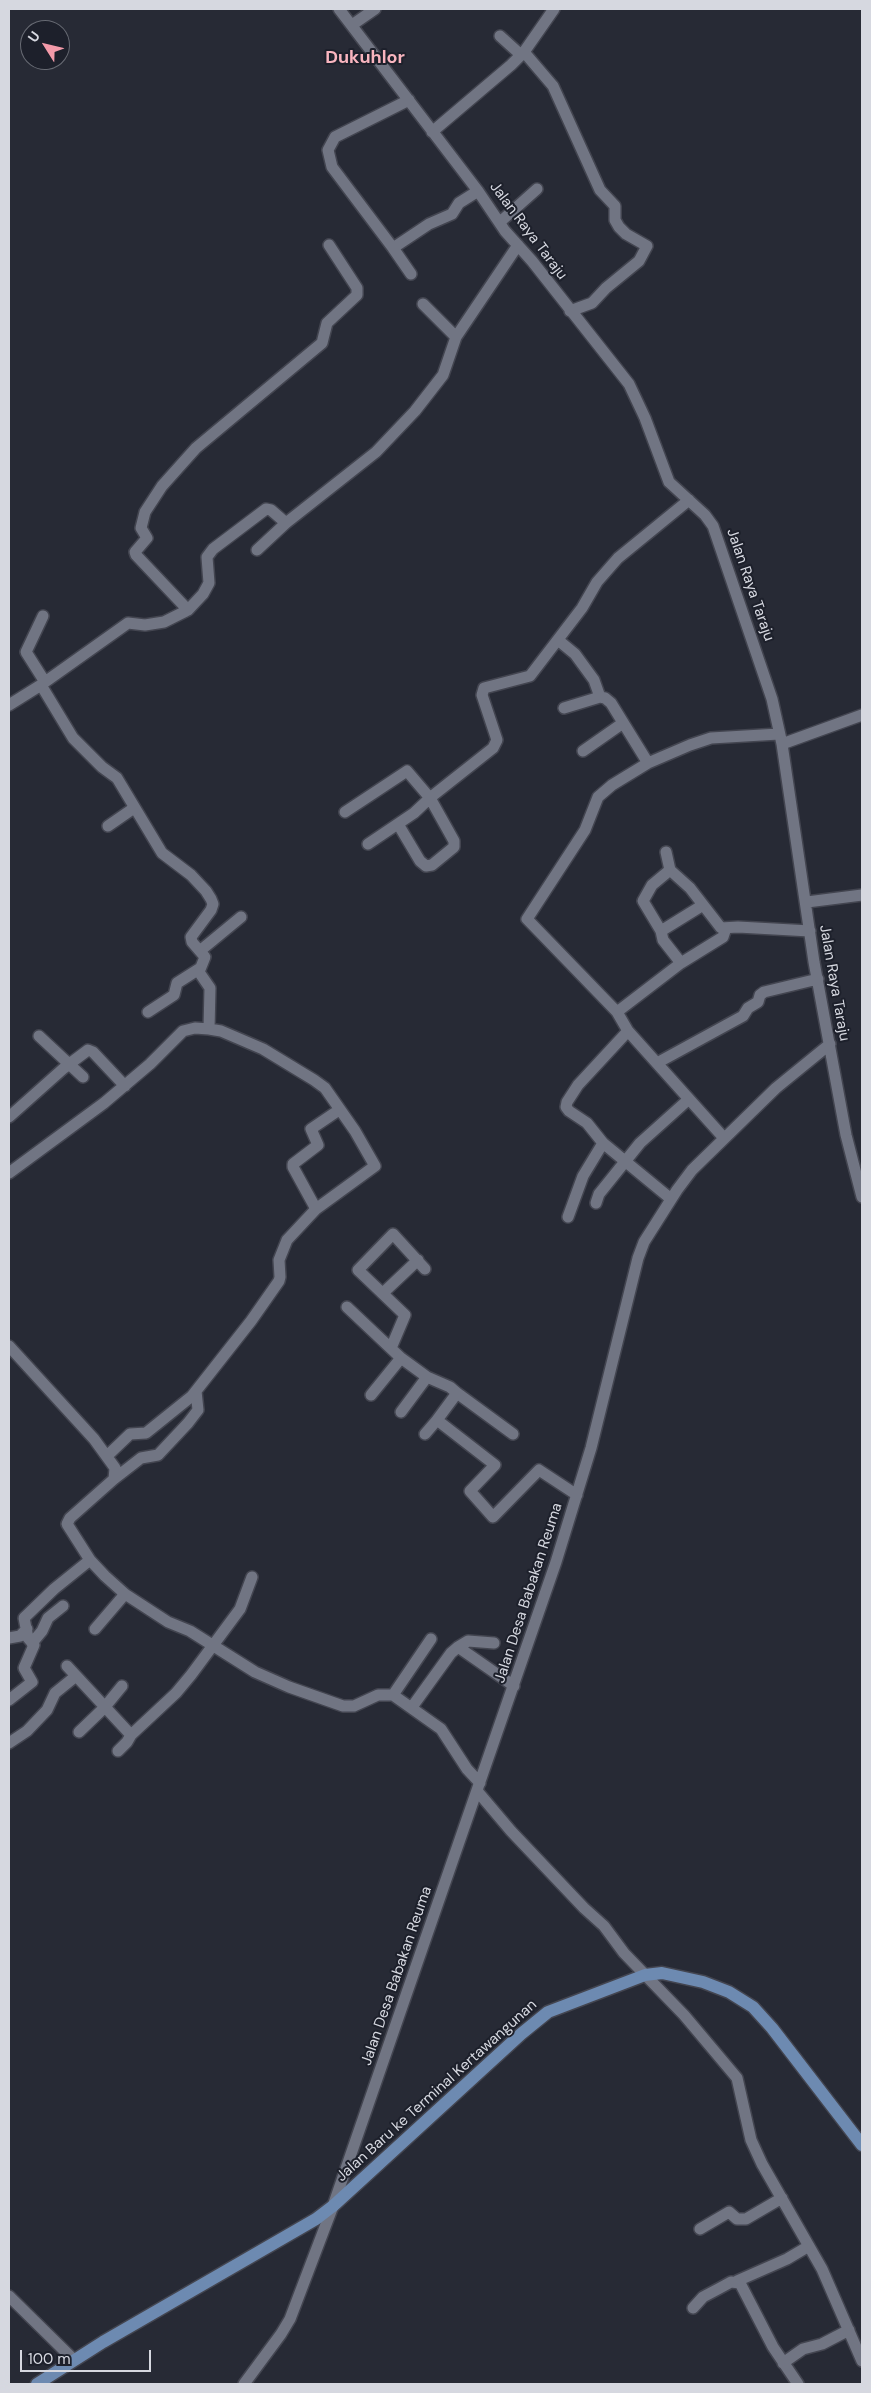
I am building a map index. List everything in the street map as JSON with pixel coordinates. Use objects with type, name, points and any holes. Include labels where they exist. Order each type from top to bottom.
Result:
[{"type":"main road","name":"Jalan Baru ke Terminal Kertawangunan","points":[[37,2384],[74,2360],[316,2219],[333,2206],[521,2034],[548,2012],[645,1975],[662,1973],[703,1982],[729,1992],[752,2007],[772,2028],[862,2145]]},
{"type":"street","name":"Jalan Raya Taraju","points":[[339,9],[500,222],[628,384],[648,426],[669,482],[705,515],[713,526],[724,552],[772,699],[781,739],[818,979],[846,1135],[862,1198]]},
{"type":"street","points":[[352,25],[375,9]]},
{"type":"street","points":[[432,132],[522,53],[554,9]]},
{"type":"street","points":[[500,36],[522,53],[553,86],[596,183],[607,199],[615,206],[615,220],[619,227],[626,234],[647,246],[639,261],[606,288],[592,303],[570,311]]},
{"type":"street","points":[[409,100],[335,137],[328,150],[332,167],[412,274]]},
{"type":"street","points":[[500,222],[537,189]]},
{"type":"street","points":[[392,248],[429,224],[452,214],[459,203],[478,191]]},
{"type":"street","points":[[188,610],[136,555],[135,552],[148,538],[141,528],[145,512],[162,486],[196,448],[322,343],[327,323],[356,295],[357,288],[329,245]]},
{"type":"street","points":[[257,550],[286,524],[376,452],[416,411],[443,375],[456,337],[518,245]]},
{"type":"street","points":[[423,304],[456,337]]},
{"type":"street","points":[[368,844],[419,809],[496,744],[497,740],[482,695],[484,688],[530,676],[558,640],[597,582],[618,558],[689,500]]},
{"type":"street","points":[[9,705],[43,684],[128,623],[145,625],[164,622],[188,610],[209,583],[207,557],[213,550],[266,509],[271,510],[286,524]]},
{"type":"street","points":[[43,616],[26,652],[73,738],[102,767],[117,778],[162,853],[191,875],[211,899],[211,910],[191,935],[192,942],[201,950],[205,957],[199,969],[177,983],[174,995],[148,1012]]},
{"type":"street","points":[[558,640],[575,654],[594,680],[600,697],[611,703],[648,763]]},
{"type":"street","points":[[564,708],[600,697]]},
{"type":"street","points":[[724,1138],[628,1031],[617,1012],[527,919],[585,830],[598,797],[612,785],[648,763],[690,744],[711,738],[781,739],[862,716]]},
{"type":"street","points":[[583,751],[623,723]]},
{"type":"street","points":[[345,812],[405,771],[409,772],[430,798],[454,841],[454,847],[432,864],[426,866],[420,861],[398,824]]},
{"type":"street","points":[[108,826],[134,808]]},
{"type":"street","points":[[666,852],[670,870],[690,888],[717,925],[726,928],[810,931]]},
{"type":"street","points":[[670,870],[652,885],[643,901],[661,931],[663,940],[681,963]]},
{"type":"street","points":[[807,902],[862,894]]},
{"type":"street","points":[[661,931],[703,905]]},
{"type":"street","points":[[201,950],[241,917]]},
{"type":"street","points":[[617,1012],[681,963],[723,937],[726,928]]},
{"type":"street","points":[[199,969],[210,988],[208,1029]]},
{"type":"street","points":[[657,1063],[743,1016],[748,1008],[758,1002],[760,995],[764,992],[818,979]]},
{"type":"street","points":[[9,1173],[124,1086],[182,1031],[195,1028],[220,1031],[263,1049],[325,1088],[355,1131],[374,1166],[316,1209],[287,1240],[278,1260],[279,1281],[251,1321],[196,1392],[146,1433],[130,1434],[107,1456]]},
{"type":"street","points":[[628,1031],[578,1085],[567,1102],[566,1107],[587,1123],[603,1143],[671,1198]]},
{"type":"street","points":[[40,1036],[83,1077]]},
{"type":"street","name":"Jalan Desa Babakan Reuma","points":[[244,2384],[290,2319],[333,2206],[514,1686],[577,1495],[591,1448],[638,1258],[651,1228],[692,1170],[776,1088],[830,1044]]},
{"type":"street","points":[[9,1117],[88,1050],[91,1050],[124,1086]]},
{"type":"street","points":[[596,1203],[599,1194],[626,1160],[652,1131],[689,1099]]},
{"type":"street","points":[[316,1209],[293,1164],[318,1145],[311,1130],[339,1110]]},
{"type":"street","points":[[568,1217],[583,1176],[603,1143]]},
{"type":"street","points":[[383,1293],[421,1264],[393,1234],[358,1270],[405,1315],[391,1348]]},
{"type":"street","points":[[347,1308],[401,1358],[427,1377],[450,1387],[513,1434]]},
{"type":"street","points":[[9,1346],[107,1456],[115,1468],[114,1479]]},
{"type":"street","points":[[371,1395],[401,1358]]},
{"type":"street","points":[[401,1412],[427,1377]]},
{"type":"street","points":[[196,1392],[198,1410],[158,1455],[141,1458],[70,1518],[67,1524],[90,1560],[125,1594],[168,1622],[190,1631],[212,1647],[255,1672],[328,1702],[343,1706],[354,1706],[378,1695],[393,1694],[441,1729],[511,1831],[584,1908],[598,1920],[645,1975],[709,2043],[737,2078],[751,2140],[822,2270],[862,2361]]},
{"type":"street","points":[[426,1434],[457,1393]]},
{"type":"street","points":[[436,1420],[495,1465],[470,1491],[493,1517],[539,1470],[577,1495]]},
{"type":"street","points":[[32,1682],[24,1668],[33,1649],[32,1643],[28,1638],[24,1618],[90,1560]]},
{"type":"street","points":[[118,1751],[127,1742],[130,1735],[176,1693],[212,1647],[240,1609],[252,1577]]},
{"type":"street","points":[[95,1630],[125,1594]]},
{"type":"street","points":[[32,1643],[42,1631],[48,1618],[63,1606]]},
{"type":"street","points":[[9,1638],[20,1636],[27,1629]]},
{"type":"street","points":[[393,1694],[431,1639]]},
{"type":"street","points":[[412,1707],[450,1653],[468,1641],[494,1643]]},
{"type":"street","points":[[458,1647],[514,1686]]},
{"type":"street","points":[[67,1666],[130,1735]]},
{"type":"street","points":[[9,1700],[32,1682],[35,1683],[43,1675]]},
{"type":"street","points":[[9,1743],[27,1731],[47,1710],[55,1692],[76,1676]]},
{"type":"street","points":[[79,1732],[104,1708],[122,1686]]},
{"type":"street","points":[[700,2229],[729,2212],[737,2219],[746,2220],[782,2198]]},
{"type":"street","points":[[693,2308],[703,2298],[731,2282],[787,2259],[809,2246]]},
{"type":"street","points":[[737,2281],[744,2289],[783,2363],[798,2384]]},
{"type":"street","points":[[9,2296],[74,2360]]},
{"type":"street","points":[[783,2363],[803,2350],[822,2344],[849,2330]]},
{"type":"district","name":"Dukuhlor","points":[[365,58]]}]
